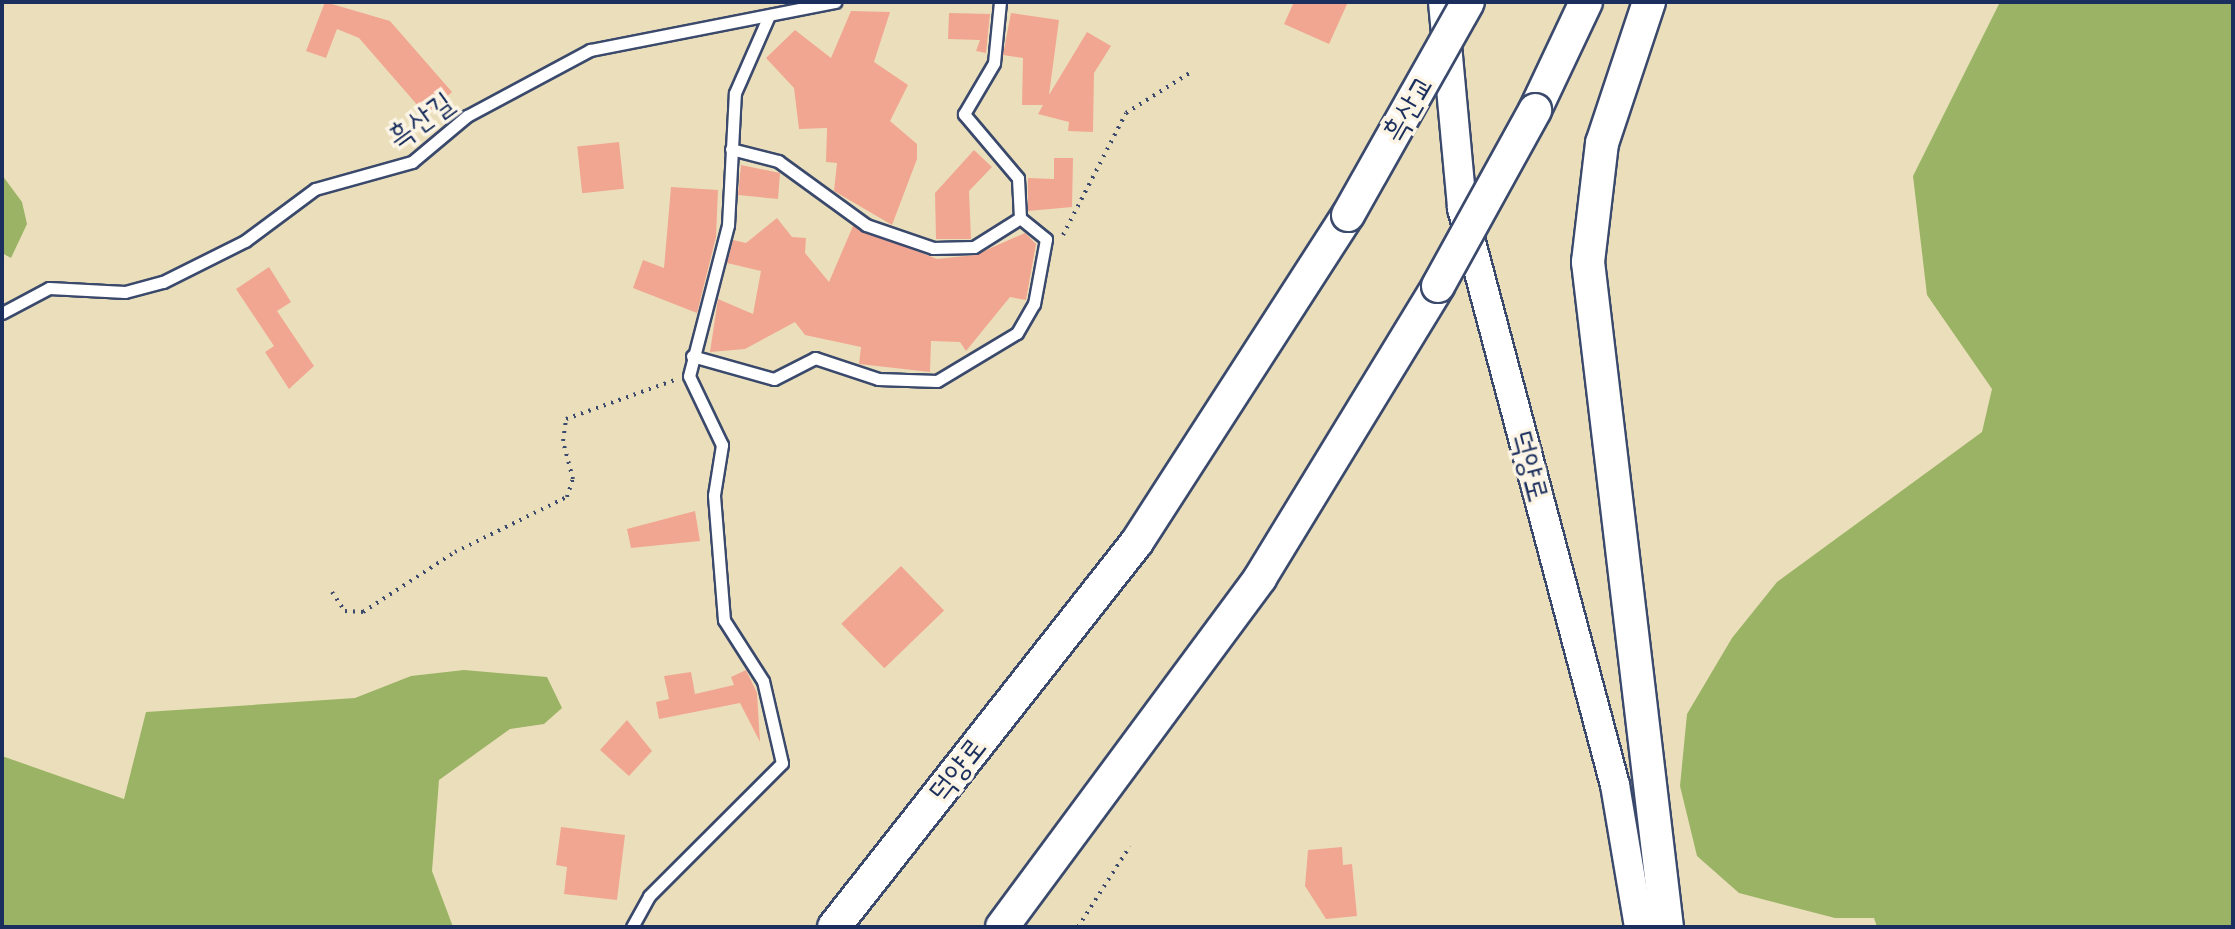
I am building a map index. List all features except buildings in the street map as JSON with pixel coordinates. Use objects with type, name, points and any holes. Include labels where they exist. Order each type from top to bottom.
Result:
[{"type":"main road","name":"흑산교","points":[[1348,215],[1468,2]]},
{"type":"main road","points":[[1002,927],[1260,578],[1438,286],[1535,110],[1586,2]]},
{"type":"main road","points":[[1649,2],[1602,143],[1588,262],[1667,927]]},
{"type":"main road","name":"덕양로","points":[[834,927],[1137,542],[1348,215]]},
{"type":"street","name":"덕양로","points":[[1443,2],[1462,208],[1615,785],[1639,927]]},
{"type":"lane","name":"흑산길","points":[[2,313],[49,288],[151,287],[245,241],[315,189],[412,162],[467,116],[590,50],[768,18],[835,2]]},
{"type":"lane","points":[[692,356],[774,379],[815,358],[888,381],[944,379],[1017,333],[1045,259],[1046,239],[1020,218],[1018,178],[964,114],[994,63],[1000,2]]},
{"type":"lane","points":[[632,927],[649,896],[782,763],[763,681],[731,639],[722,611],[714,495],[724,455],[689,376],[728,225],[735,93],[768,18]]},
{"type":"lane","points":[[731,149],[778,161],[866,225],[933,248],[974,247],[1020,218]]},
{"type":"path","points":[[1045,259],[1089,196],[1126,113],[1191,72]]},
{"type":"path","points":[[332,592],[340,608],[363,612],[455,552],[567,497],[573,475],[563,441],[566,419],[689,376]]},
{"type":"path","points":[[1078,927],[1130,846]]},
{"type":"green space","points":[[2000,2],[2233,2],[2233,927],[1877,927],[1874,918],[1835,918],[1739,893],[1697,856],[1680,786],[1687,714],[1732,638],[1777,582],[1982,432],[1992,389],[1927,295],[1913,176]]},
{"type":"green space","points":[[2,175],[22,202],[27,224],[11,258],[2,253]]},
{"type":"green space","points":[[464,670],[547,677],[562,708],[544,724],[510,729],[439,780],[432,871],[453,927],[2,927],[2,756],[124,799],[146,712],[355,698],[411,676]]}]
